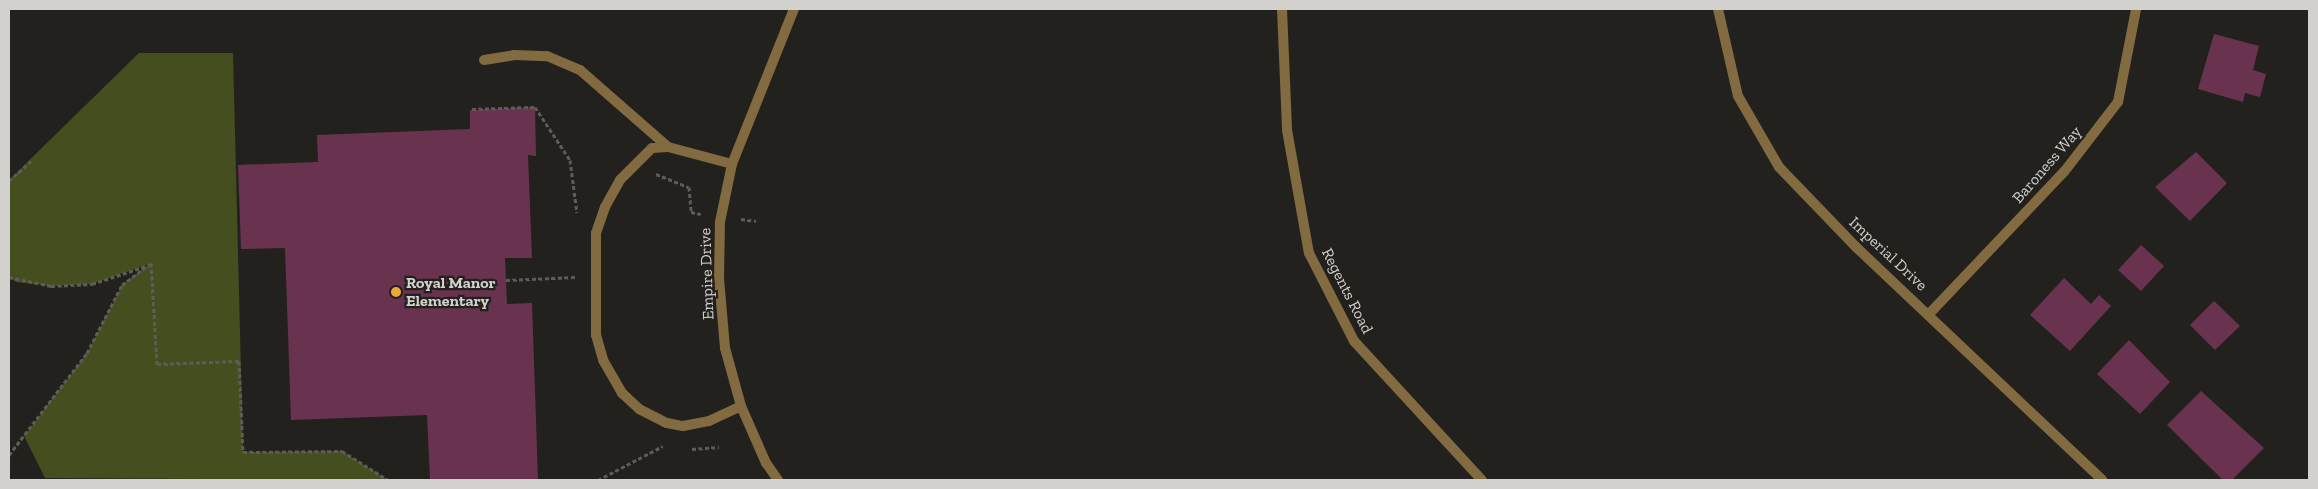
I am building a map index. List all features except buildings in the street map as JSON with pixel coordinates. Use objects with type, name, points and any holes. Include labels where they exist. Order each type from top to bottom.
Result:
[{"type":"street","name":"Empire Drive","points":[[778,480],[766,463],[741,406],[725,348],[719,278],[720,222],[732,164],[794,9]]},
{"type":"street","name":"Regents Road","points":[[1282,9],[1288,130],[1309,253],[1354,341],[1482,480]]},
{"type":"street","name":"Imperial Drive","points":[[1718,9],[1738,96],[1779,167],[1856,247],[1930,313],[2102,480]]},
{"type":"street","name":"Baroness Way","points":[[1930,313],[2064,172],[2118,102],[2136,9]]},
{"type":"street","points":[[484,60],[514,55],[547,56],[580,70],[668,148]]},
{"type":"street","points":[[732,164],[668,148],[652,148],[620,180],[605,207],[596,233],[596,335],[600,352],[622,393],[639,408],[667,423],[683,426],[709,421],[741,406]]},
{"type":"path","points":[[472,109],[535,107],[570,160],[577,213]]},
{"type":"path","points":[[9,181],[31,161]]},
{"type":"path","points":[[9,277],[50,286],[92,284],[151,263]]},
{"type":"path","points":[[9,455],[87,354],[122,285],[151,263]]},
{"type":"path","points":[[151,263],[157,364],[239,361],[243,452],[342,451],[388,480]]},
{"type":"path","points":[[598,480],[664,446]]},
{"type":"green space","points":[[139,53],[233,53],[243,452],[342,451],[388,480],[45,478],[24,436],[87,353],[122,285],[149,264],[92,284],[51,286],[16,282],[9,276],[9,180]]},
{"type":"place","name":"Royal Manor Elementary","points":[[396,292]]}]
